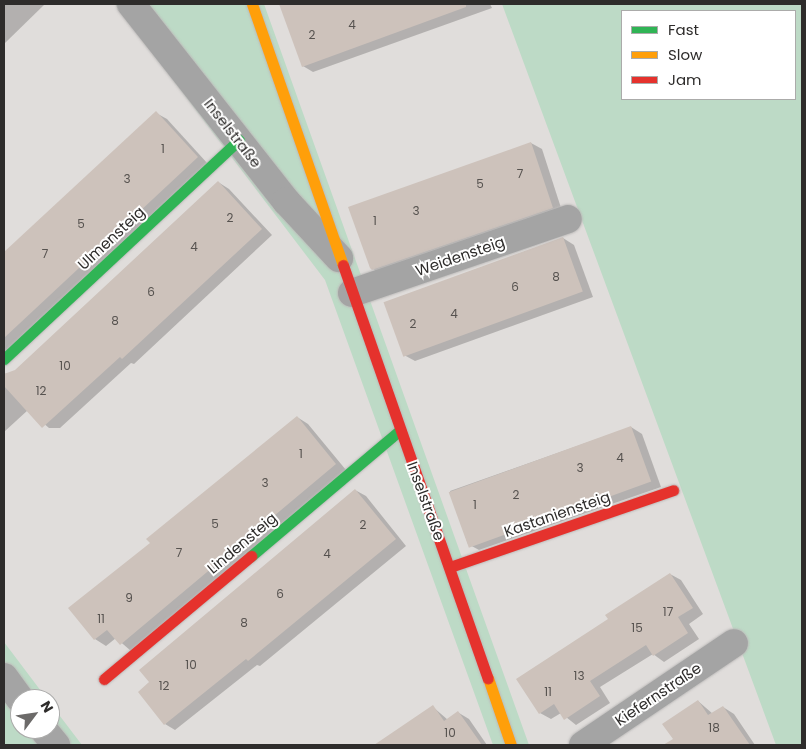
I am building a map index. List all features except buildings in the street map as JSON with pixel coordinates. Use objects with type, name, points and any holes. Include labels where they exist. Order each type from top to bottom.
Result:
[{"type":"street","name":"Inselstraße","points":[[131,4],[286,201],[339,258]]},
{"type":"street","name":"Inselstraße","points":[[252,4],[324,204],[339,258],[450,567],[511,745]]},
{"type":"street","name":"Ulmensteig","points":[[4,359],[239,140]]},
{"type":"street","name":"Weidensteig","points":[[352,293],[568,219]]},
{"type":"street","name":"Lindensteig","points":[[104,679],[400,430]]},
{"type":"street","name":"Kastaniensteig","points":[[450,567],[673,490]]},
{"type":"street","name":"Kiefernstraße","points":[[583,745],[734,643]]},
{"type":"street","points":[[4,678],[12,689]]},
{"type":"green space","points":[[115,4],[264,4],[529,745],[493,745],[325,280]]},
{"type":"green space","points":[[502,4],[802,4],[802,745],[776,745]]},
{"type":"green space","points":[[4,642],[39,689],[10,689],[10,739],[60,739],[60,716],[82,745],[4,745]]},
{"type":"traffic: fast","points":[[4,359],[239,140]]},
{"type":"traffic: fast","points":[[251,556],[400,430]]},
{"type":"traffic: slow","points":[[252,4],[343,265]]},
{"type":"traffic: slow","points":[[488,678],[511,745]]},
{"type":"traffic: jam","points":[[343,265],[488,678]]},
{"type":"traffic: jam","points":[[450,567],[673,490]]},
{"type":"traffic: jam","points":[[104,679],[251,556]]}]
